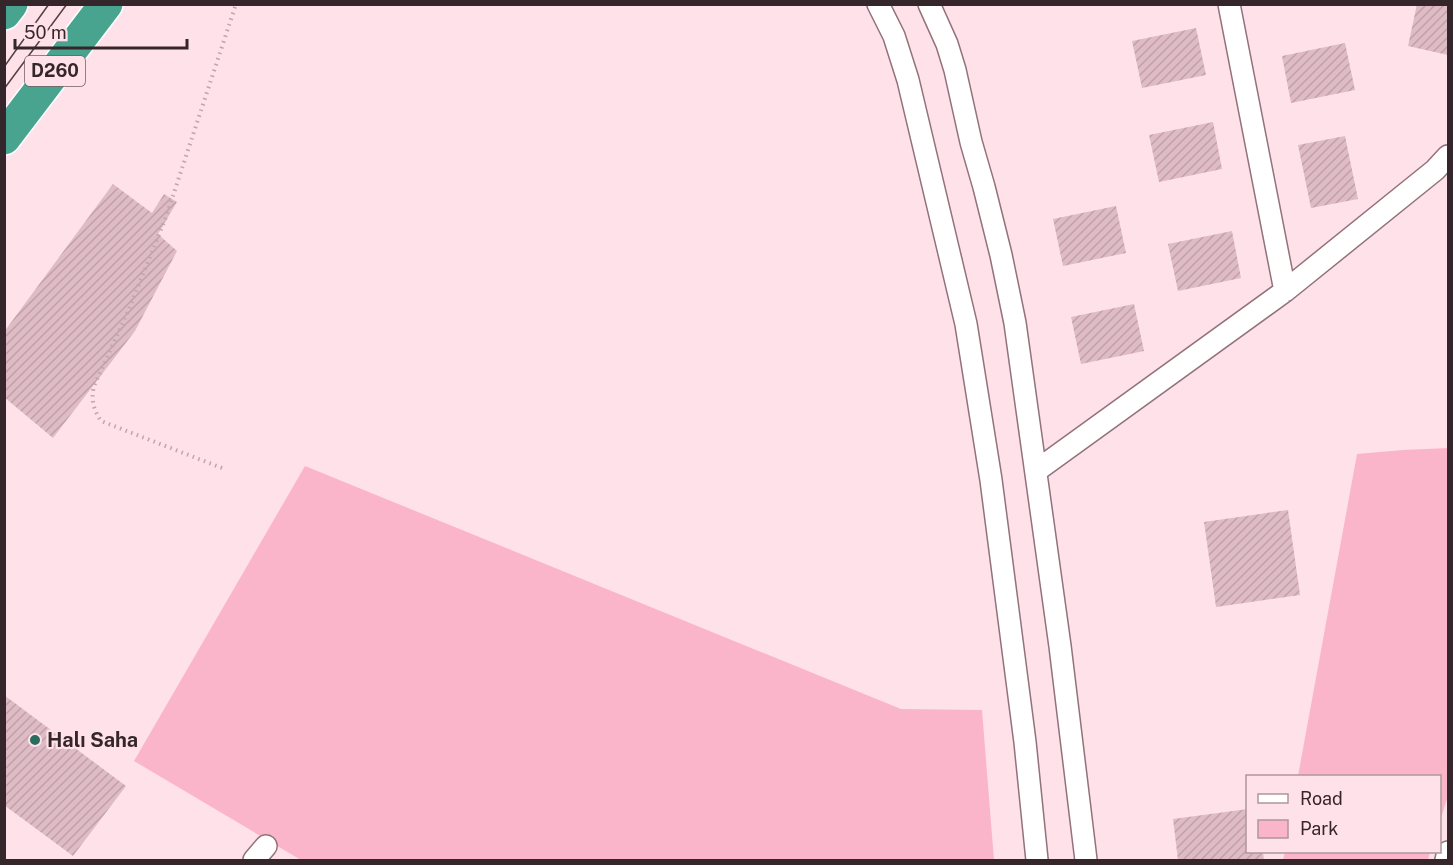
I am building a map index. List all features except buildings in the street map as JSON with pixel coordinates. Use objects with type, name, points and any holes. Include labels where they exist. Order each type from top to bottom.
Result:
[{"type":"highway","points":[[4,13],[11,4]]},
{"type":"highway","name":"D260","points":[[4,138],[106,4]]},
{"type":"street","points":[[878,4],[894,36],[908,80],[966,324],[991,480],[1025,742],[1037,861]]},
{"type":"street","points":[[929,4],[947,44],[955,70],[971,142],[1001,255],[1015,323],[1060,646],[1086,861]]},
{"type":"street","points":[[1229,4],[1285,291]]},
{"type":"street","points":[[1036,471],[1285,291],[1429,175],[1449,156]]},
{"type":"street","points":[[1446,861],[1449,852]]},
{"type":"path","points":[[222,468],[101,420],[95,413],[92,395],[166,217],[236,4]]},
{"type":"green space","points":[[1448,448],[1448,796],[1441,818],[1441,775],[1298,775],[1357,454]]},
{"type":"green space","points":[[305,466],[901,709],[982,710],[994,860],[301,860],[134,761]]},
{"type":"green space","points":[[1285,853],[1430,853],[1428,860],[1283,860]]},
{"type":"tram line","points":[[4,67],[49,4]]},
{"type":"tram line","points":[[4,89],[67,4]]},
{"type":"place","name":"Halı Saha","points":[[35,740]]}]
